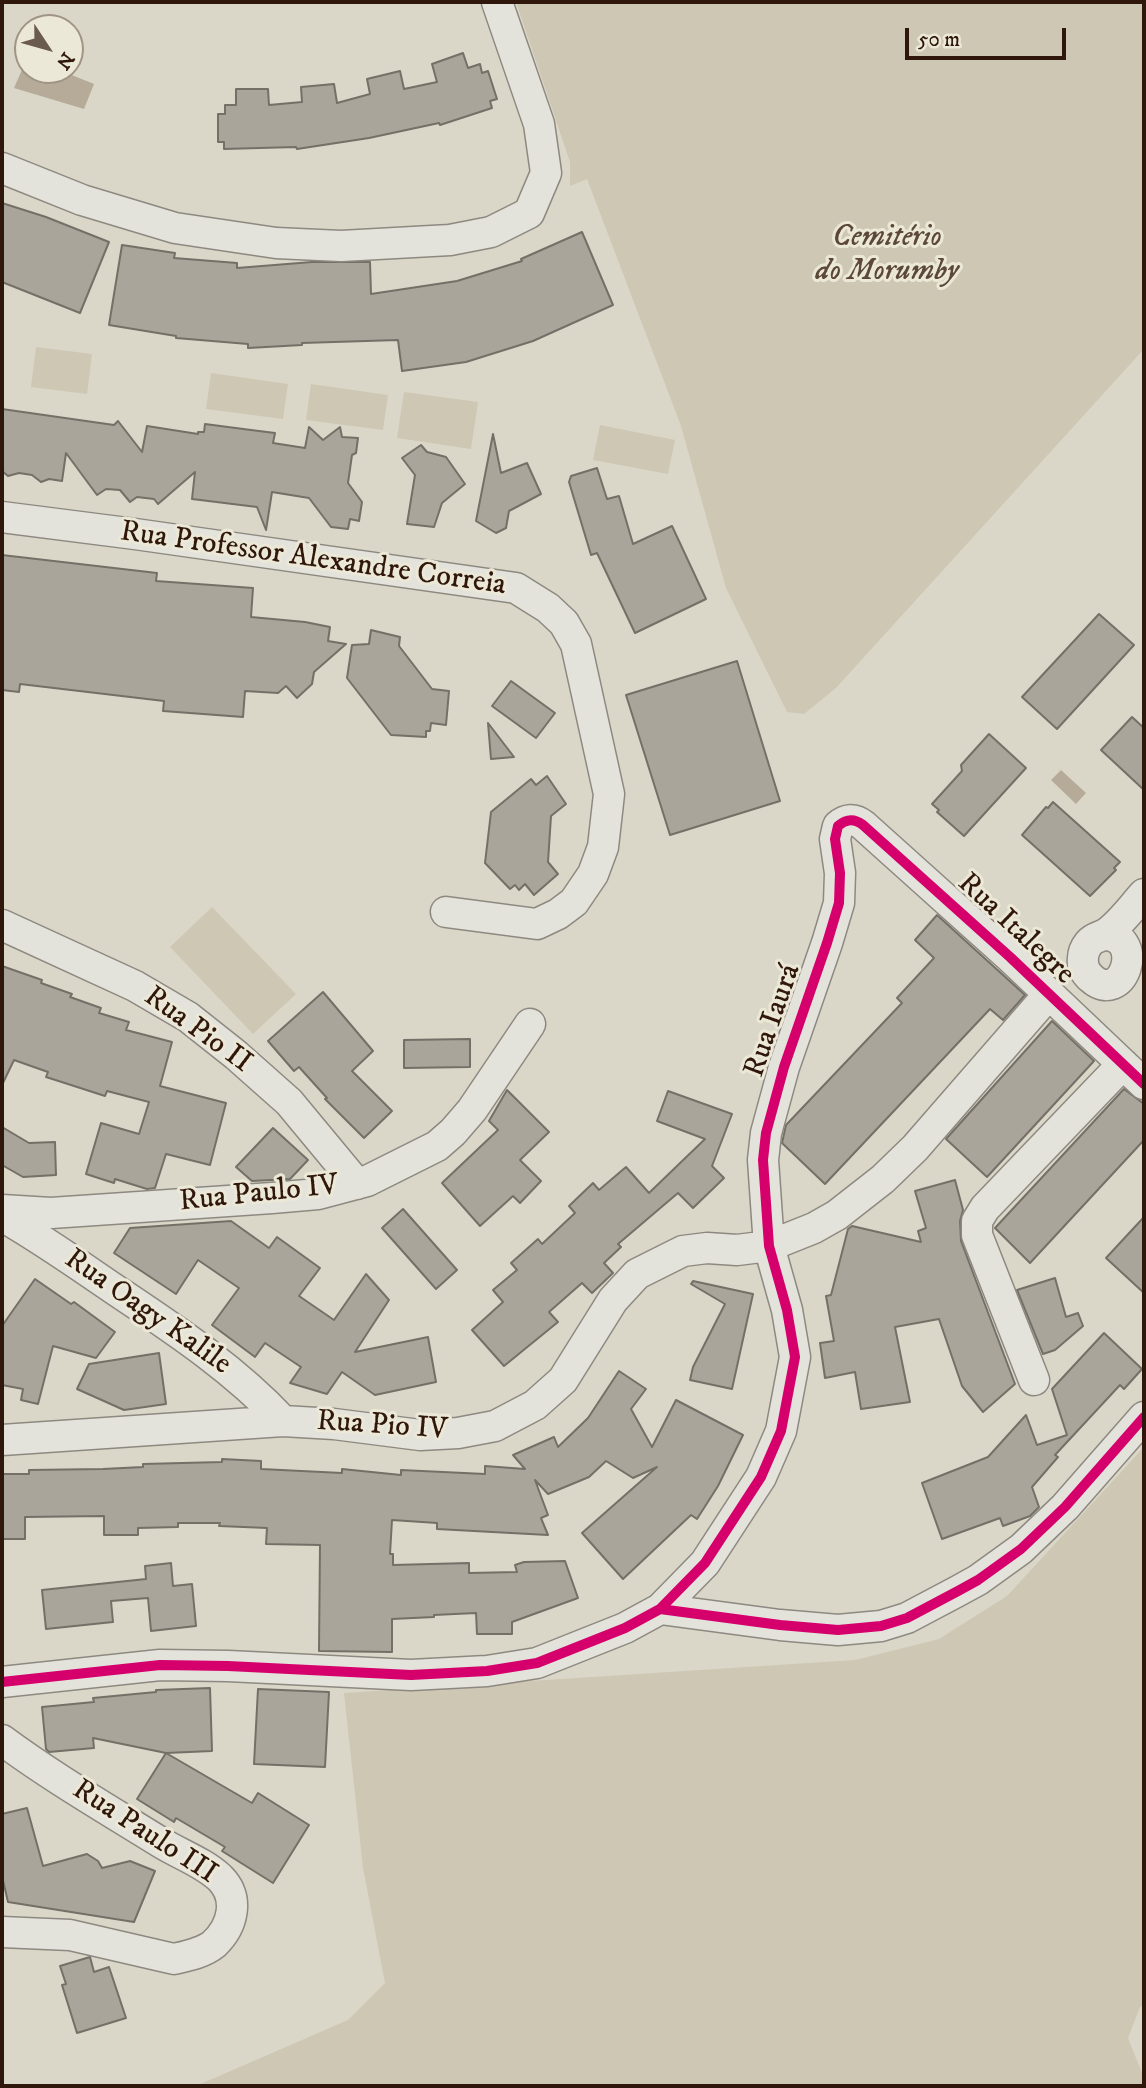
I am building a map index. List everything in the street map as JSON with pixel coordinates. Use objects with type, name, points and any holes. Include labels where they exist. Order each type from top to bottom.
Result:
[{"type":"street","points":[[2,168],[82,200],[175,228],[276,243],[341,246],[450,240],[491,232],[529,213],[546,173],[539,124],[498,2]]},
{"type":"street","name":"Rua Professor Alexandre Correia","points":[[2,517],[516,588],[548,608],[564,623],[576,644],[604,765],[608,806],[600,856],[593,874],[574,902],[537,924],[446,912]]},
{"type":"street","name":"Rua Italegre","points":[[849,820],[858,821],[881,840],[1133,1074]]},
{"type":"street","name":"Rua Iaurá","points":[[4,1684],[160,1665],[411,1675],[487,1671],[537,1663],[625,1629],[660,1609],[705,1563],[761,1477],[781,1432],[795,1357],[787,1310],[769,1246],[763,1160],[766,1133],[784,1067],[834,922],[839,903],[840,881],[836,832],[838,826],[849,820]]},
{"type":"street","points":[[1106,935],[1144,894]]},
{"type":"street","name":"Rua Pio II","points":[[2,925],[135,986],[188,1017],[289,1102],[357,1184]]},
{"type":"street","name":"Rua Pio IV","points":[[2,1440],[283,1421],[334,1424],[420,1435],[458,1433],[495,1426],[535,1405],[563,1380],[613,1300],[637,1274],[682,1251],[707,1248],[737,1250],[769,1246],[814,1228],[837,1215],[895,1169],[1049,994]]},
{"type":"street","name":"Rua Paulo IV","points":[[2,1210],[51,1213],[272,1198],[318,1194],[357,1184],[416,1158],[437,1146],[453,1132],[472,1110],[530,1024]]},
{"type":"street","points":[[1034,1380],[977,1235],[977,1221],[985,1208],[1133,1074]]},
{"type":"street","name":"Rua Oagy Kalile","points":[[2,1216],[41,1238],[220,1362],[258,1394],[283,1421]]},
{"type":"street","points":[[660,1609],[838,1630],[881,1626],[908,1618],[978,1580],[1021,1549],[1065,1507],[1144,1418]]},
{"type":"street","name":"Rua Paulo III","points":[[2,1740],[35,1765],[205,1867],[220,1878],[228,1889],[233,1906],[231,1920],[212,1945],[190,1956],[174,1959],[70,1935],[2,1932]]},
{"type":"green space","name":"Cemitério do Morumby","points":[[516,2],[1144,2],[1144,349],[836,688],[804,714],[787,712],[726,588],[681,426],[587,179],[570,186],[570,162]]},
{"type":"green space","points":[[36,347],[92,354],[87,394],[31,387]]},
{"type":"green space","points":[[211,373],[288,384],[283,419],[206,409]]},
{"type":"green space","points":[[311,384],[388,395],[383,430],[306,420]]},
{"type":"green space","points":[[404,392],[478,402],[471,449],[397,438]]},
{"type":"green space","points":[[600,425],[675,440],[668,474],[593,460]]},
{"type":"green space","points":[[212,907],[296,994],[253,1034],[170,947]]},
{"type":"green space","points":[[1144,1447],[1144,2005],[1140,2007],[1128,2038],[1144,2078],[1144,2086],[196,2086],[348,2020],[385,1983],[363,1868],[344,1693],[855,1660],[939,1639],[1007,1596]]},
{"type":"shaded area","points":[[84,80],[94,84],[84,109],[14,88],[16,84],[84,84]]},
{"type":"shaded area","points":[[1061,770],[1086,793],[1076,804],[1051,780]]},
{"type":"building","points":[[463,53],[468,68],[480,64],[482,73],[488,71],[497,99],[490,101],[492,108],[440,125],[439,123],[369,138],[297,149],[224,149],[224,142],[218,142],[218,114],[225,114],[225,105],[236,105],[236,89],[268,89],[269,105],[302,102],[301,87],[334,84],[337,103],[370,94],[367,79],[400,71],[404,89],[437,82],[432,64]]},
{"type":"building","points":[[2,203],[109,242],[80,313],[2,282]]},
{"type":"building","points":[[582,232],[613,305],[533,341],[466,362],[402,371],[398,340],[302,343],[248,348],[248,344],[176,338],[109,325],[122,245],[175,253],[174,258],[237,263],[237,268],[312,262],[370,262],[371,294],[457,281],[522,261],[521,259]]},
{"type":"building","points":[[2,409],[114,425],[118,421],[142,452],[147,426],[198,434],[204,432],[205,424],[275,433],[273,443],[305,448],[309,427],[323,440],[340,427],[342,437],[358,438],[356,453],[352,455],[348,483],[362,502],[359,521],[350,519],[348,529],[331,527],[309,498],[272,492],[266,530],[257,507],[192,499],[195,472],[158,504],[154,499],[137,497],[130,502],[120,490],[106,489],[97,495],[66,453],[62,481],[49,479],[41,482],[32,475],[19,473],[8,476],[2,471]]},
{"type":"building","points":[[493,434],[501,473],[527,463],[541,494],[509,511],[506,528],[496,533],[476,521]]},
{"type":"building","points":[[421,445],[427,452],[446,457],[465,484],[442,503],[434,527],[407,524],[415,475],[402,458]]},
{"type":"building","points":[[597,468],[607,499],[619,496],[633,544],[672,526],[706,599],[635,633],[597,553],[591,555],[569,482],[571,476]]},
{"type":"building","points":[[2,555],[157,573],[156,581],[253,588],[251,617],[330,627],[328,641],[346,644],[314,672],[312,684],[297,698],[286,686],[278,693],[245,691],[243,717],[163,711],[164,701],[20,684],[19,692],[2,690]]},
{"type":"building","points":[[1099,614],[1134,645],[1057,729],[1022,697]]},
{"type":"building","points":[[371,630],[400,637],[399,646],[432,689],[449,691],[446,725],[431,723],[426,737],[391,735],[347,678],[352,645],[369,644]]},
{"type":"building","points":[[737,661],[780,801],[670,835],[626,695]]},
{"type":"building","points":[[511,681],[555,713],[536,738],[492,706]]},
{"type":"building","points":[[1132,717],[1144,728],[1144,790],[1101,750]]},
{"type":"building","points":[[488,723],[514,757],[491,759]]},
{"type":"building","points":[[989,734],[1026,768],[964,836],[937,812],[939,810],[932,804],[962,771],[961,765]]},
{"type":"building","points":[[547,776],[566,804],[551,816],[548,862],[558,874],[534,895],[525,884],[519,890],[515,885],[510,889],[485,863],[491,812],[531,779],[536,785]]},
{"type":"building","points":[[1053,802],[1120,862],[1114,868],[1116,870],[1090,896],[1022,835]]},
{"type":"building","points":[[937,915],[1025,995],[1003,1020],[990,1009],[825,1184],[782,1143],[786,1125],[902,1003],[897,998],[934,958],[915,940]]},
{"type":"building","points":[[2,966],[42,980],[41,983],[72,994],[70,997],[101,1008],[99,1013],[129,1022],[126,1030],[172,1042],[160,1086],[226,1103],[210,1165],[166,1154],[155,1188],[147,1189],[86,1174],[101,1123],[139,1134],[149,1102],[107,1091],[105,1096],[46,1077],[48,1072],[14,1060],[2,1085]]},
{"type":"building","points":[[323,992],[373,1051],[352,1071],[392,1111],[364,1138],[325,1099],[327,1098],[299,1067],[294,1071],[268,1041]]},
{"type":"building","points":[[1052,1021],[1094,1061],[987,1177],[946,1139]]},
{"type":"building","points":[[470,1039],[470,1067],[404,1068],[404,1040]]},
{"type":"building","points":[[1124,1089],[1144,1104],[1144,1140],[1030,1263],[995,1228]]},
{"type":"building","points":[[507,1090],[549,1132],[520,1160],[541,1181],[520,1203],[513,1196],[480,1226],[442,1183],[498,1130],[489,1121]]},
{"type":"building","points":[[668,1091],[732,1114],[712,1166],[724,1178],[693,1208],[678,1193],[618,1244],[621,1247],[604,1263],[613,1273],[592,1293],[582,1283],[549,1312],[558,1322],[504,1366],[472,1330],[503,1302],[493,1290],[517,1270],[511,1263],[538,1239],[542,1244],[575,1213],[569,1206],[593,1183],[599,1190],[626,1167],[649,1193],[705,1139],[657,1121]]},
{"type":"building","points":[[2,1127],[29,1143],[55,1142],[56,1175],[23,1177],[2,1165]]},
{"type":"building","points":[[273,1128],[308,1160],[290,1179],[252,1181],[236,1167]]},
{"type":"building","points":[[955,1180],[963,1210],[960,1221],[961,1241],[1015,1384],[983,1412],[962,1386],[939,1319],[895,1327],[910,1402],[861,1409],[855,1372],[825,1378],[820,1343],[834,1341],[826,1296],[831,1295],[848,1229],[852,1226],[921,1242],[918,1231],[926,1228],[915,1191]]},
{"type":"building","points":[[403,1209],[457,1270],[436,1289],[382,1228]]},
{"type":"building","points":[[1144,1217],[1144,1293],[1106,1258]]},
{"type":"building","points":[[231,1221],[269,1248],[277,1237],[320,1268],[299,1296],[334,1320],[366,1274],[389,1300],[355,1352],[428,1337],[436,1382],[375,1395],[342,1372],[327,1394],[290,1383],[301,1367],[265,1343],[255,1357],[212,1325],[239,1288],[198,1260],[176,1294],[114,1253],[130,1228]]},
{"type":"building","points":[[1055,1278],[1066,1317],[1078,1313],[1083,1326],[1055,1350],[1043,1354],[1017,1290]]},
{"type":"building","points":[[35,1279],[71,1304],[74,1302],[115,1332],[96,1358],[53,1346],[38,1404],[21,1400],[23,1389],[2,1385],[2,1326]]},
{"type":"building","points":[[693,1281],[753,1294],[732,1389],[690,1380],[693,1367],[725,1304],[691,1284]]},
{"type":"building","points":[[1104,1333],[1142,1369],[1124,1389],[1120,1385],[1055,1455],[1058,1457],[1032,1487],[1039,1507],[1030,1516],[1003,1526],[1000,1518],[942,1539],[922,1483],[988,1457],[1026,1415],[1037,1445],[1067,1435],[1052,1389]]},
{"type":"building","points":[[159,1353],[166,1404],[124,1410],[77,1389],[89,1364]]},
{"type":"building","points":[[619,1371],[646,1389],[631,1409],[652,1447],[676,1400],[743,1435],[718,1486],[697,1519],[691,1515],[623,1579],[582,1533],[657,1467],[633,1478],[606,1461],[589,1477],[548,1494],[535,1480],[548,1515],[541,1518],[548,1535],[437,1529],[437,1523],[392,1520],[390,1554],[393,1554],[393,1565],[469,1563],[469,1573],[517,1572],[515,1565],[524,1562],[565,1561],[578,1598],[512,1622],[512,1634],[477,1634],[476,1613],[434,1615],[392,1619],[392,1652],[319,1651],[320,1545],[266,1544],[267,1528],[219,1526],[220,1523],[178,1523],[178,1527],[138,1528],[138,1535],[104,1535],[104,1516],[25,1517],[25,1539],[2,1539],[2,1474],[29,1474],[29,1470],[143,1467],[143,1464],[222,1462],[222,1459],[261,1461],[261,1469],[342,1473],[342,1469],[401,1475],[401,1470],[485,1474],[485,1466],[525,1469],[513,1455],[554,1437],[558,1447],[588,1418]]},
{"type":"building","points":[[171,1563],[173,1586],[192,1584],[196,1626],[151,1631],[148,1598],[111,1601],[113,1622],[46,1629],[42,1590],[146,1579],[145,1566]]},
{"type":"building","points":[[210,1688],[212,1751],[166,1753],[93,1738],[94,1748],[49,1752],[46,1749],[42,1707],[94,1702],[93,1698],[156,1690]]},
{"type":"building","points":[[258,1689],[329,1692],[325,1767],[254,1764]]},
{"type":"building","points":[[166,1753],[252,1803],[258,1793],[309,1825],[273,1883],[222,1851],[225,1847],[176,1818],[174,1822],[137,1799]]},
{"type":"building","points":[[27,1808],[43,1866],[87,1854],[98,1861],[102,1868],[130,1861],[155,1871],[134,1922],[8,1902],[2,1876],[2,1814]]},
{"type":"building","points":[[90,1957],[94,1972],[109,1967],[126,2018],[77,2033],[62,1985],[66,1984],[60,1966]]},
{"type":"cycle path","points":[[660,1609],[705,1563],[761,1477],[781,1431],[795,1357],[787,1310],[769,1246],[763,1160],[766,1133],[784,1067],[839,903],[840,873],[835,839],[838,826],[850,820],[863,825],[1010,957],[1144,1084]]},
{"type":"cycle path","points":[[2,1682],[160,1665],[411,1675],[487,1671],[537,1663],[625,1628],[660,1609],[838,1630],[881,1626],[907,1618],[978,1580],[1021,1549],[1065,1507],[1144,1417]]}]
